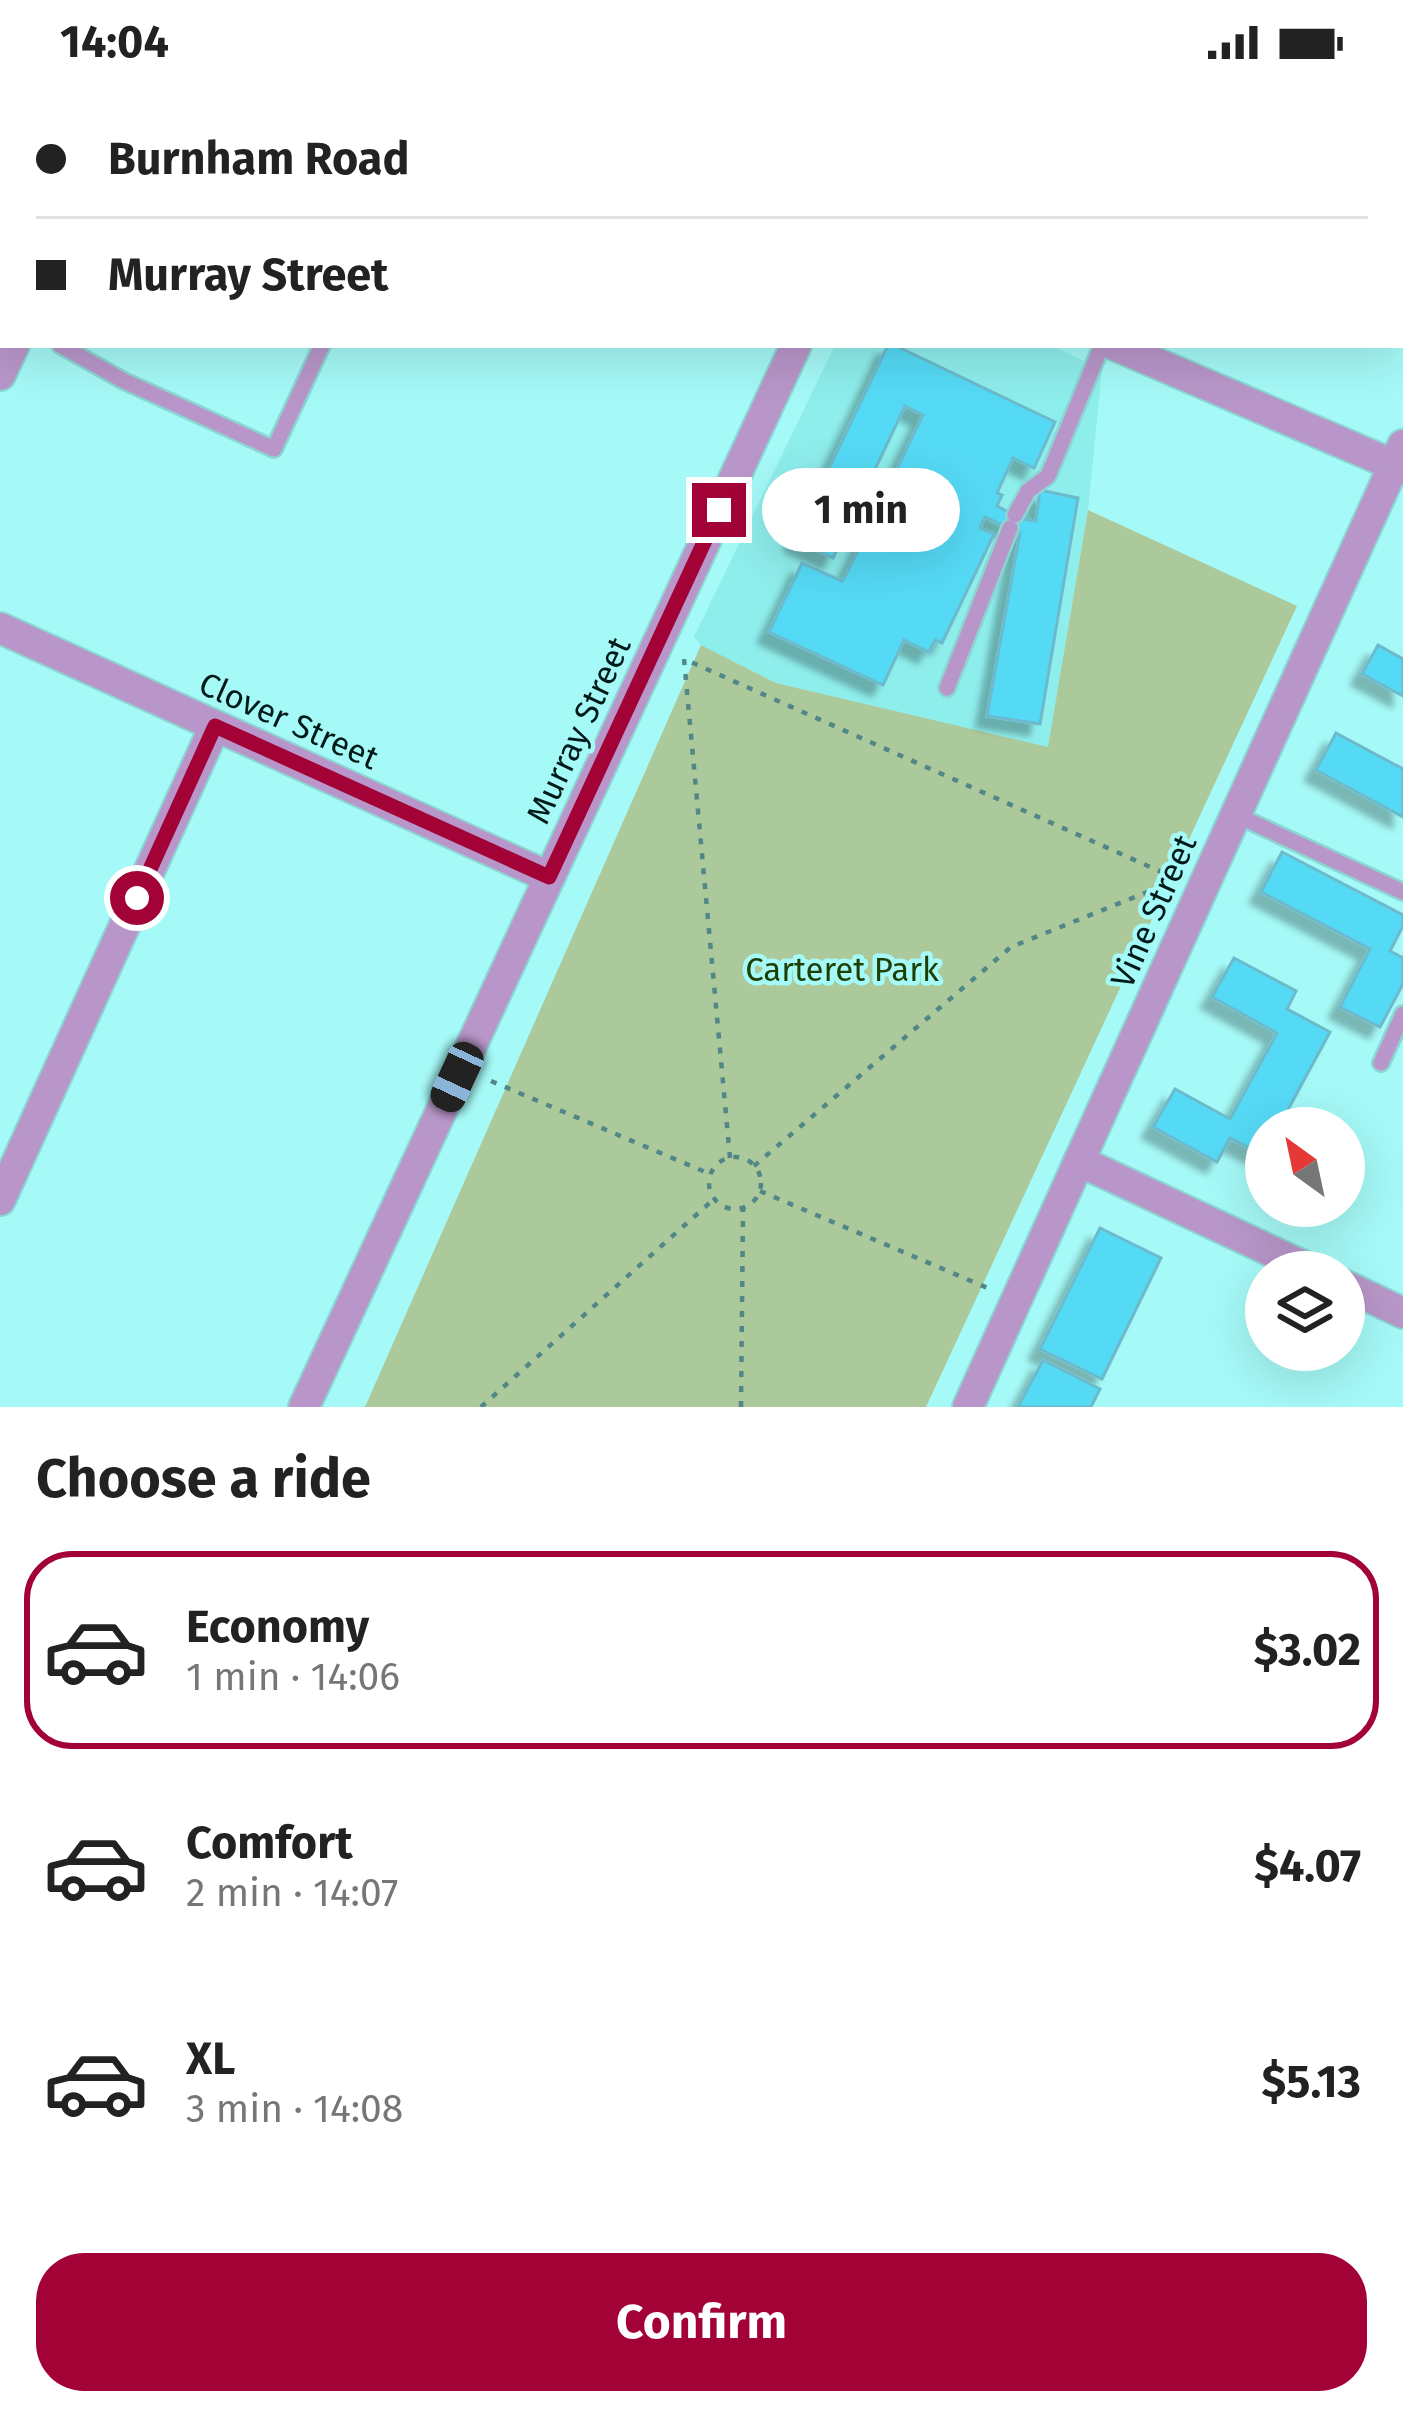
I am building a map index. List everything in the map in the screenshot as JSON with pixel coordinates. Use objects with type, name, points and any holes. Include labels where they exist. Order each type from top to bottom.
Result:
[{"type":"street","name":"Murray Street","points":[[304,1407],[795,348]]},
{"type":"street","points":[[1122,348],[1400,459]]},
{"type":"street","name":"Vine Street","points":[[968,1407],[1400,459]]},
{"type":"street","name":"Clover Street","points":[[0,628],[549,877]]},
{"type":"street","points":[[0,1200],[215,726]]},
{"type":"street","points":[[1079,1161],[1271,1251]]},
{"type":"street","points":[[1365,1295],[1403,1313]]},
{"type":"lane","points":[[66,348],[124,381],[274,449],[321,348]]},
{"type":"lane","points":[[946,688],[1012,522],[1028,491],[1048,476],[1101,348]]},
{"type":"lane","points":[[1237,815],[1403,892]]},
{"type":"lane","points":[[1381,1063],[1403,1014]]},
{"type":"path","points":[[730,1157],[684,659],[1178,880],[1012,947],[754,1166]]},
{"type":"path","points":[[490,1081],[710,1174]]},
{"type":"path","points":[[730,1157],[747,1160],[761,1182],[760,1191],[743,1208],[727,1208],[714,1199],[710,1174],[730,1157]]},
{"type":"path","points":[[760,1191],[990,1289]]},
{"type":"path","points":[[481,1407],[714,1199]]},
{"type":"path","points":[[740,1407],[743,1208]]},
{"type":"shaded area","points":[[834,348],[1056,348],[1102,369],[1088,510],[1048,748],[776,683],[694,637]]},
{"type":"green space","name":"Carteret Park","points":[[1088,510],[1297,606],[926,1407],[365,1407],[701,645],[776,683],[1048,747]]},
{"type":"building","points":[[887,348],[900,348],[1055,422],[1034,468],[1013,458],[997,493],[1002,495],[997,506],[1036,521],[1040,490],[1078,498],[1040,724],[987,716],[1020,533],[985,517],[980,528],[994,534],[942,643],[935,640],[929,652],[904,640],[883,685],[769,632],[802,563],[842,581],[923,415],[905,406],[833,558],[795,540]]},
{"type":"building","points":[[1378,645],[1403,659],[1403,696],[1362,674]]},
{"type":"building","points":[[1336,733],[1403,769],[1403,817],[1316,770]]},
{"type":"building","points":[[1282,852],[1403,915],[1403,926],[1390,951],[1403,958],[1403,984],[1380,1027],[1340,1007],[1370,949],[1261,892]]},
{"type":"building","points":[[1234,958],[1296,991],[1287,1009],[1330,1032],[1289,1107],[1245,1107],[1245,1146],[1230,1138],[1217,1162],[1153,1127],[1175,1089],[1230,1119],[1277,1033],[1212,997]]},
{"type":"building","points":[[1100,1228],[1161,1258],[1102,1379],[1040,1349]]},
{"type":"building","points":[[1043,1360],[1100,1389],[1091,1407],[1018,1407]]},
{"type":"route","points":[[137,898],[215,726],[549,877],[719,510]]}]
